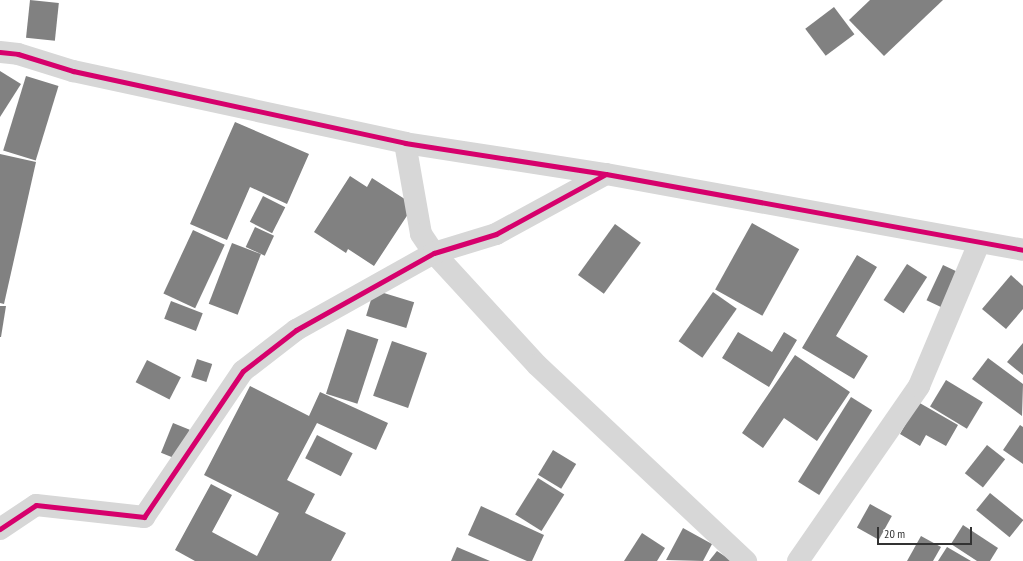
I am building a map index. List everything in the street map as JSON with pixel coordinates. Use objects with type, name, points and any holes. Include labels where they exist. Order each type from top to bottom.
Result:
[{"type":"street","points":[[0,52],[18,54],[73,71],[405,143],[606,174],[1023,250]]},
{"type":"street","points":[[405,143],[421,234],[434,253],[537,365],[746,561]]},
{"type":"street","points":[[0,529],[36,505],[144,517],[243,371],[296,330],[434,253],[496,234],[606,174]]},
{"type":"street","points":[[798,561],[919,386],[979,243]]},
{"type":"building","points":[[30,0],[59,3],[55,41],[26,38]]},
{"type":"building","points":[[870,0],[943,0],[884,56],[849,20]]},
{"type":"building","points":[[834,7],[854,34],[826,56],[805,29]]},
{"type":"building","points":[[0,71],[21,84],[0,117]]},
{"type":"building","points":[[26,76],[59,86],[36,161],[3,151]]},
{"type":"building","points":[[235,122],[309,154],[287,204],[250,187],[227,240],[190,224]]},
{"type":"building","points":[[0,154],[36,162],[4,304],[0,303]]},
{"type":"building","points":[[350,176],[367,187],[372,178],[414,205],[374,266],[348,249],[346,253],[314,232]]},
{"type":"building","points":[[263,196],[285,207],[272,233],[250,222]]},
{"type":"building","points":[[752,223],[799,249],[762,316],[715,289]]},
{"type":"building","points":[[615,224],[641,243],[604,294],[578,275]]},
{"type":"building","points":[[255,227],[274,236],[265,256],[246,247]]},
{"type":"building","points":[[193,230],[225,245],[195,308],[163,293]]},
{"type":"building","points":[[232,243],[261,254],[238,315],[209,304]]},
{"type":"building","points":[[857,255],[877,267],[836,336],[868,356],[854,379],[802,348]]},
{"type":"building","points":[[907,264],[927,277],[904,313],[884,300]]},
{"type":"building","points":[[943,265],[958,272],[942,308],[927,300]]},
{"type":"building","points":[[1011,275],[1023,286],[1023,309],[1006,329],[982,309]]},
{"type":"building","points":[[374,290],[414,302],[406,328],[366,316]]},
{"type":"building","points":[[713,292],[737,309],[702,358],[679,341]]},
{"type":"building","points":[[171,301],[203,313],[196,331],[164,319]]},
{"type":"building","points":[[0,306],[6,306],[1,337],[0,337]]},
{"type":"building","points":[[347,329],[378,339],[357,404],[326,394]]},
{"type":"building","points":[[738,332],[772,352],[784,332],[797,340],[769,387],[722,358]]},
{"type":"building","points":[[392,341],[427,353],[408,408],[373,396]]},
{"type":"building","points":[[1023,343],[1023,375],[1007,362]]},
{"type":"building","points":[[795,355],[850,392],[817,441],[784,418],[763,448],[742,433]]},
{"type":"building","points":[[988,358],[1023,384],[1022,416],[972,379]]},
{"type":"building","points":[[197,359],[212,364],[206,382],[191,377]]},
{"type":"building","points":[[147,360],[181,377],[170,400],[136,382]]},
{"type":"building","points":[[946,380],[983,402],[967,429],[930,407]]},
{"type":"building","points":[[250,386],[309,416],[320,392],[388,423],[376,450],[317,423],[287,480],[315,494],[305,513],[346,533],[331,561],[195,561],[175,550],[211,484],[232,495],[212,532],[257,556],[279,513],[204,475]]},
{"type":"building","points":[[851,397],[872,410],[819,495],[798,482]]},
{"type":"building","points":[[918,402],[958,425],[946,446],[926,435],[920,446],[900,434]]},
{"type":"building","points":[[173,423],[190,430],[178,459],[161,453]]},
{"type":"building","points":[[1020,425],[1023,427],[1023,464],[1003,450]]},
{"type":"building","points":[[317,435],[353,453],[341,476],[305,458]]},
{"type":"building","points":[[987,445],[1005,459],[983,488],[965,473]]},
{"type":"building","points":[[553,450],[576,464],[561,489],[538,475]]},
{"type":"building","points":[[538,478],[564,494],[542,531],[515,514]]},
{"type":"building","points":[[990,493],[1023,520],[1010,537],[976,510]]},
{"type":"building","points":[[870,504],[892,516],[879,540],[857,528]]},
{"type":"building","points":[[481,506],[544,535],[532,561],[527,561],[468,535]]},
{"type":"building","points":[[963,525],[998,548],[990,561],[977,561],[951,544]]},
{"type":"building","points":[[683,528],[712,544],[703,561],[666,560]]},
{"type":"building","points":[[642,533],[665,548],[657,561],[624,561]]},
{"type":"building","points":[[921,536],[941,547],[933,561],[907,561]]},
{"type":"building","points":[[457,547],[490,561],[451,561]]},
{"type":"building","points":[[947,547],[971,561],[938,561]]},
{"type":"building","points":[[717,551],[732,561],[709,561]]},
{"type":"cycle path","points":[[0,52],[18,54],[73,71],[405,143],[606,174],[1023,250]]},
{"type":"cycle path","points":[[0,529],[36,505],[144,517],[243,371],[296,330],[434,253],[496,234],[606,174]]}]
